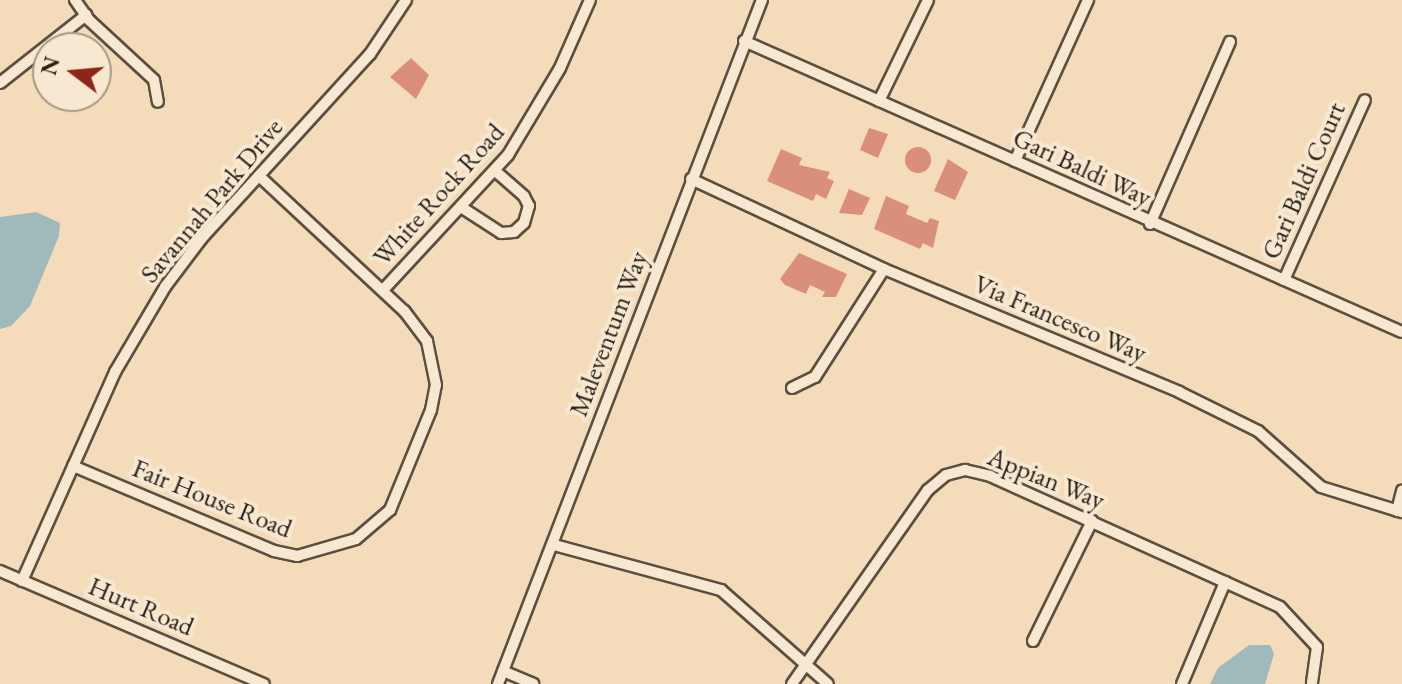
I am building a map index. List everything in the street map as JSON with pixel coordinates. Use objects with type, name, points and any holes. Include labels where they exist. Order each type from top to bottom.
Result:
[{"type":"street","points":[[75,0],[86,15],[154,80],[158,102]]},
{"type":"street","name":"Savannah Park Drive","points":[[22,581],[144,319],[202,238],[370,54],[406,0]]},
{"type":"street","name":"White Rock Road","points":[[383,290],[495,171],[534,117],[590,0]]},
{"type":"street","name":"Maleventum Way","points":[[498,684],[762,0]]},
{"type":"street","points":[[879,101],[928,0]]},
{"type":"street","points":[[1015,161],[1088,0]]},
{"type":"street","points":[[0,83],[86,15]]},
{"type":"street","name":"Gari Baldi Way","points":[[744,41],[1150,224],[1402,332]]},
{"type":"street","points":[[1150,224],[1230,42]]},
{"type":"street","name":"Gari Baldi Court","points":[[1284,280],[1365,100]]},
{"type":"street","points":[[461,207],[501,233],[514,232],[524,223],[529,206],[524,196],[495,171]]},
{"type":"street","name":"Fair House Road","points":[[73,466],[274,551],[319,553],[356,539],[390,510],[416,453],[436,385],[427,341],[383,290],[259,176]]},
{"type":"street","name":"Via Francesco Way","points":[[691,179],[884,269],[1179,392],[1258,431],[1321,487],[1399,511]]},
{"type":"street","points":[[792,388],[815,377],[884,269]]},
{"type":"street","name":"Appian Way","points":[[792,684],[928,490],[946,475],[965,470],[990,476],[1280,607],[1309,632],[1317,647],[1312,684]]},
{"type":"street","points":[[1399,511],[1402,491]]},
{"type":"street","points":[[1033,641],[1092,521]]},
{"type":"street","points":[[554,545],[721,590],[828,684]]},
{"type":"street","name":"Hurt Road","points":[[0,571],[264,684]]},
{"type":"street","points":[[1182,684],[1225,582]]},
{"type":"street","points":[[503,671],[533,684]]},
{"type":"water","points":[[36,212],[60,223],[59,236],[30,306],[11,326],[0,329],[0,217]]},
{"type":"water","points":[[1249,645],[1270,645],[1274,654],[1265,684],[1210,684],[1218,668]]},
{"type":"building","points":[[411,58],[429,75],[416,99],[390,77]]},
{"type":"building","points":[[869,128],[888,134],[878,158],[860,150]]},
{"type":"building","points":[[918,147],[927,151],[931,160],[927,169],[918,173],[909,169],[905,160],[909,151]]},
{"type":"building","points":[[781,149],[802,158],[799,165],[830,172],[827,178],[834,181],[826,199],[816,194],[813,201],[767,181]]},
{"type":"building","points":[[948,159],[968,172],[955,200],[934,191]]},
{"type":"building","points":[[849,189],[870,198],[862,215],[839,213]]},
{"type":"building","points":[[886,196],[909,206],[906,214],[927,223],[930,218],[939,221],[933,248],[923,243],[920,249],[874,229]]},
{"type":"building","points":[[799,253],[847,274],[836,297],[822,297],[825,292],[810,285],[806,294],[785,285],[780,279]]}]
